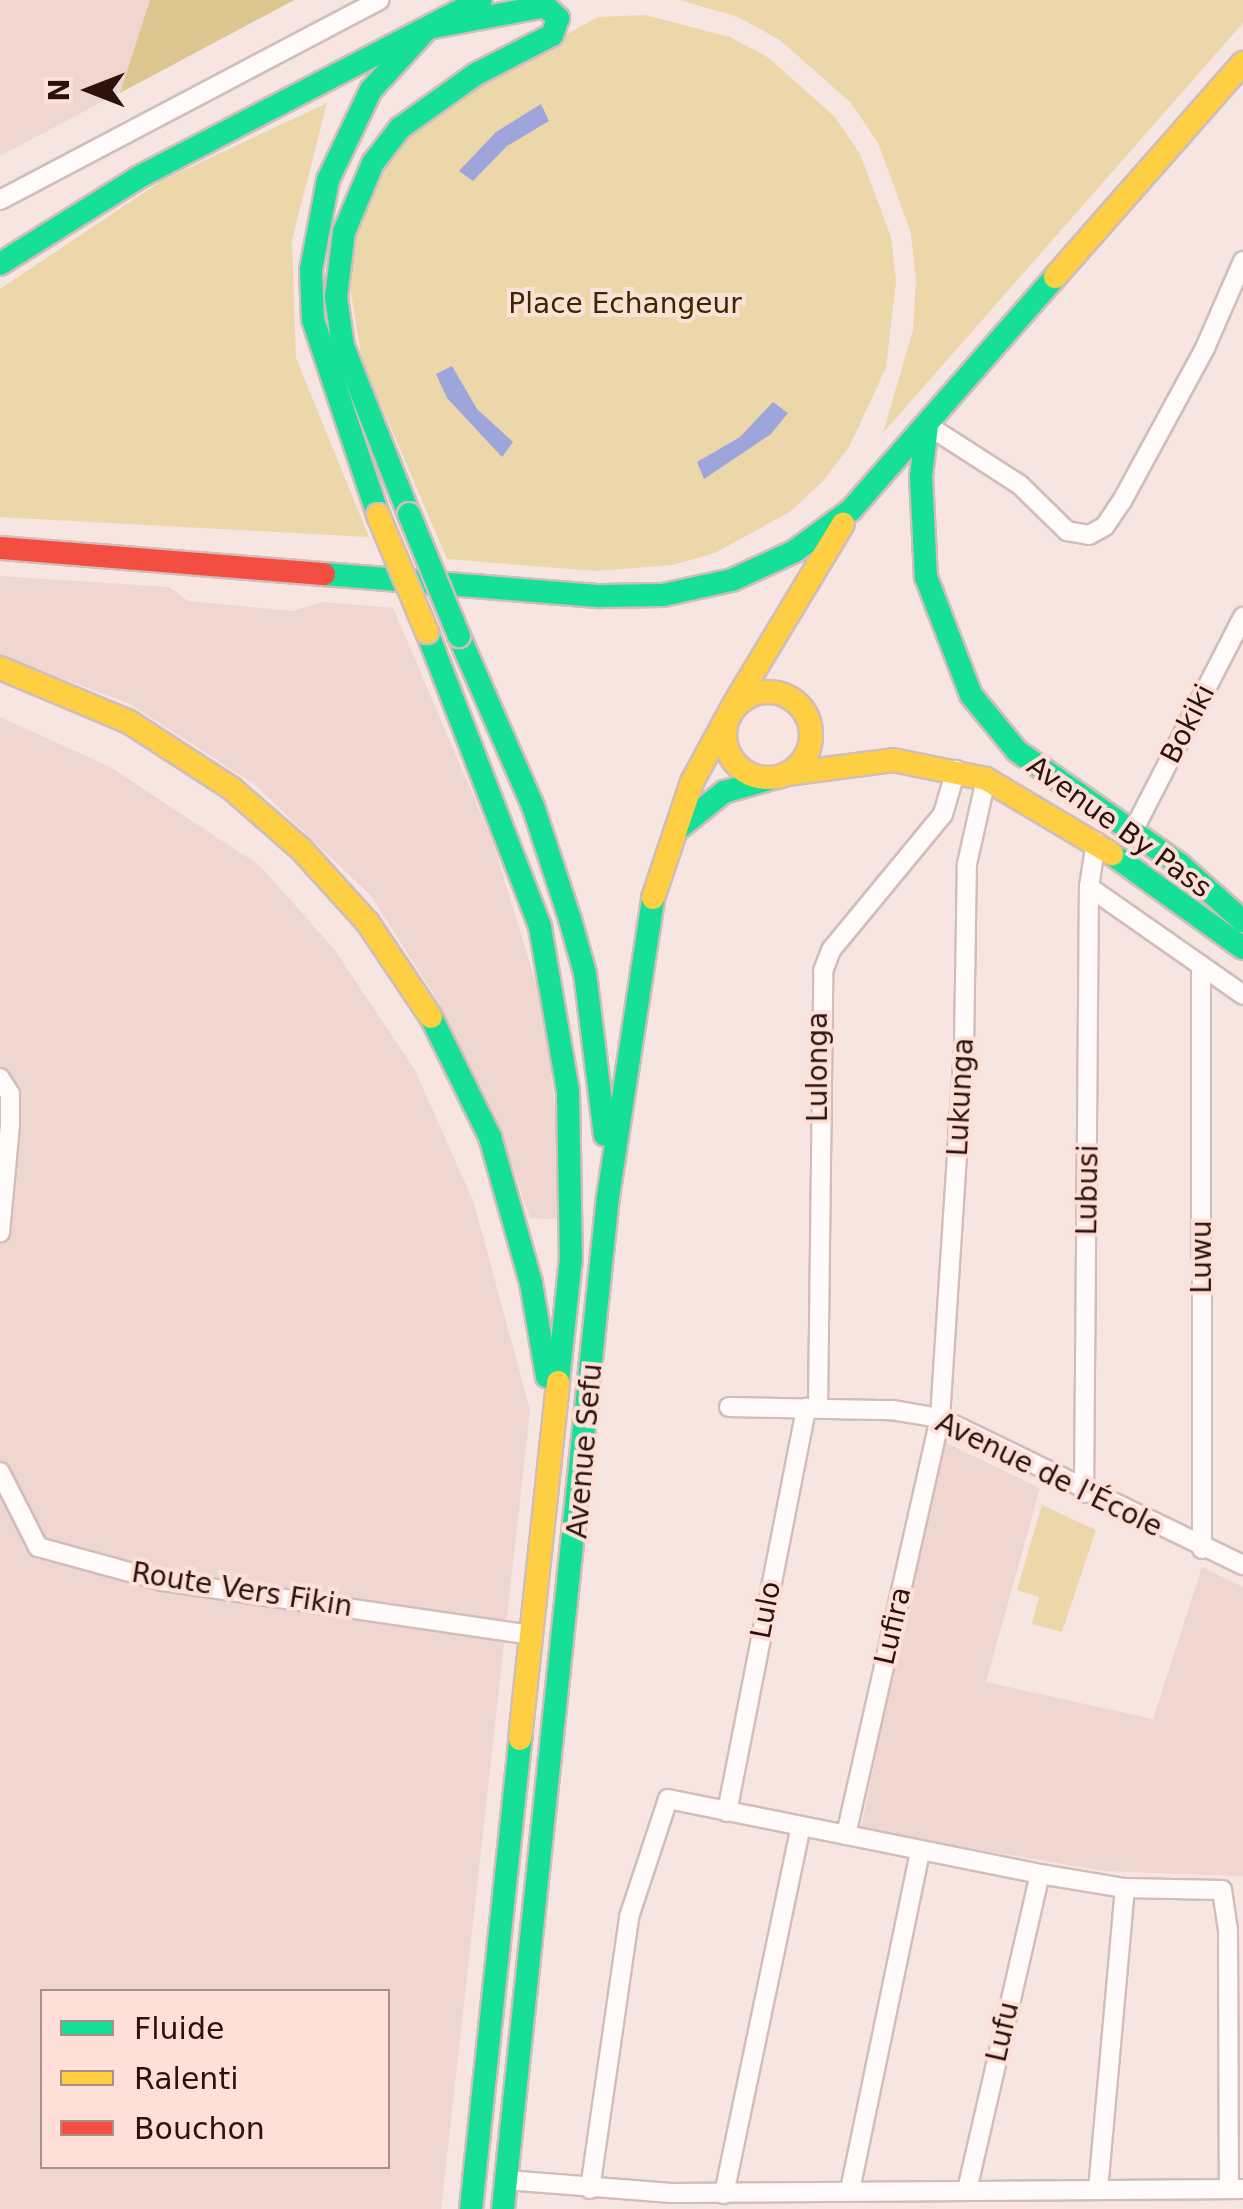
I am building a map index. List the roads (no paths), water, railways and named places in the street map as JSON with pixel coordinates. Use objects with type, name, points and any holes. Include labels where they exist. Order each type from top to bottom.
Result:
[{"type":"main road","points":[[0,264],[138,176],[482,0]]},
{"type":"main road","points":[[553,1429],[570,1258],[563,1032],[516,853],[378,515],[321,360],[311,270],[328,180],[354,116],[428,28],[545,6],[559,23],[552,35],[476,74],[400,128],[373,163],[344,232],[336,286],[343,346],[459,636],[533,806],[586,973],[608,1197]]},
{"type":"main road","points":[[0,548],[630,597],[698,590],[761,567],[850,510],[1243,63]]},
{"type":"main road","name":"Avenue By Pass","points":[[927,426],[921,476],[926,577],[944,638],[997,731],[1053,780],[1132,830],[1243,920]]},
{"type":"main road","name":"Avenue Sefu","points":[[503,2209],[578,1529],[608,1197],[654,893],[673,833],[730,710],[850,510]]},
{"type":"main road","points":[[761,567],[787,572],[792,589],[788,613]]},
{"type":"main road","points":[[0,668],[129,722],[232,788],[301,848],[368,923],[431,1016],[490,1137],[541,1329],[553,1429]]},
{"type":"main road","points":[[762,692],[791,698],[802,709],[811,737],[800,765],[780,776],[748,774],[730,756],[724,731],[730,710],[762,692]]},
{"type":"main road","name":"Avenue By Pass","points":[[673,833],[724,792],[841,762],[893,760],[956,770],[1032,801],[1243,948]]},
{"type":"main road","name":"Avenue Sefu","points":[[471,2209],[553,1429]]},
{"type":"main road","points":[[542,1525],[578,1529]]},
{"type":"street","points":[[0,200],[379,0]]},
{"type":"street","points":[[927,426],[1005,474],[1068,531],[1088,535],[1122,501],[1205,348],[1243,262]]},
{"type":"street","name":"Bokiki","points":[[1132,830],[1243,617]]},
{"type":"street","name":"Lulonga","points":[[812,1408],[822,971],[831,950],[943,814],[956,770]]},
{"type":"street","name":"Lukunga","points":[[940,1418],[964,1047],[966,864],[986,779]]},
{"type":"street","name":"Lubusi","points":[[1084,1492],[1089,888],[1096,842]]},
{"type":"street","points":[[1089,888],[1243,995]]},
{"type":"street","name":"Luwu","points":[[1201,965],[1202,1548]]},
{"type":"street","points":[[0,1078],[10,1094],[10,1125],[0,1233]]},
{"type":"street","name":"Avenue de l'École","points":[[729,1407],[812,1408],[940,1418],[1084,1492],[1243,1565]]},
{"type":"street","name":"Lulo","points":[[727,1812],[812,1408]]},
{"type":"street","name":"Lufira","points":[[846,1835],[940,1418]]},
{"type":"street","name":"Route Vers Fikin","points":[[0,1472],[38,1547],[162,1582],[532,1634]]},
{"type":"street","points":[[506,2180],[590,2189],[609,2199],[671,2201],[724,2194],[785,2201],[850,2190],[923,2199],[967,2190],[1236,2189],[1236,1931],[1226,1896],[1216,1887],[1126,1888],[1040,1874],[668,1799],[629,1916],[590,2189]]},
{"type":"street","points":[[724,2194],[801,1826]]},
{"type":"street","points":[[850,2190],[920,1850]]},
{"type":"street","name":"Lufu","points":[[967,2190],[1040,1874]]},
{"type":"street","points":[[1098,2190],[1126,1888]]},
{"type":"water","points":[[541,104],[549,121],[507,146],[473,181],[459,171],[496,132]]},
{"type":"water","points":[[452,366],[477,409],[513,442],[502,457],[447,398],[436,374]]},
{"type":"water","points":[[773,402],[788,413],[771,434],[704,479],[697,462],[740,437]]},
{"type":"park label","name":"Place Echangeur","points":[[625,304]]}]
